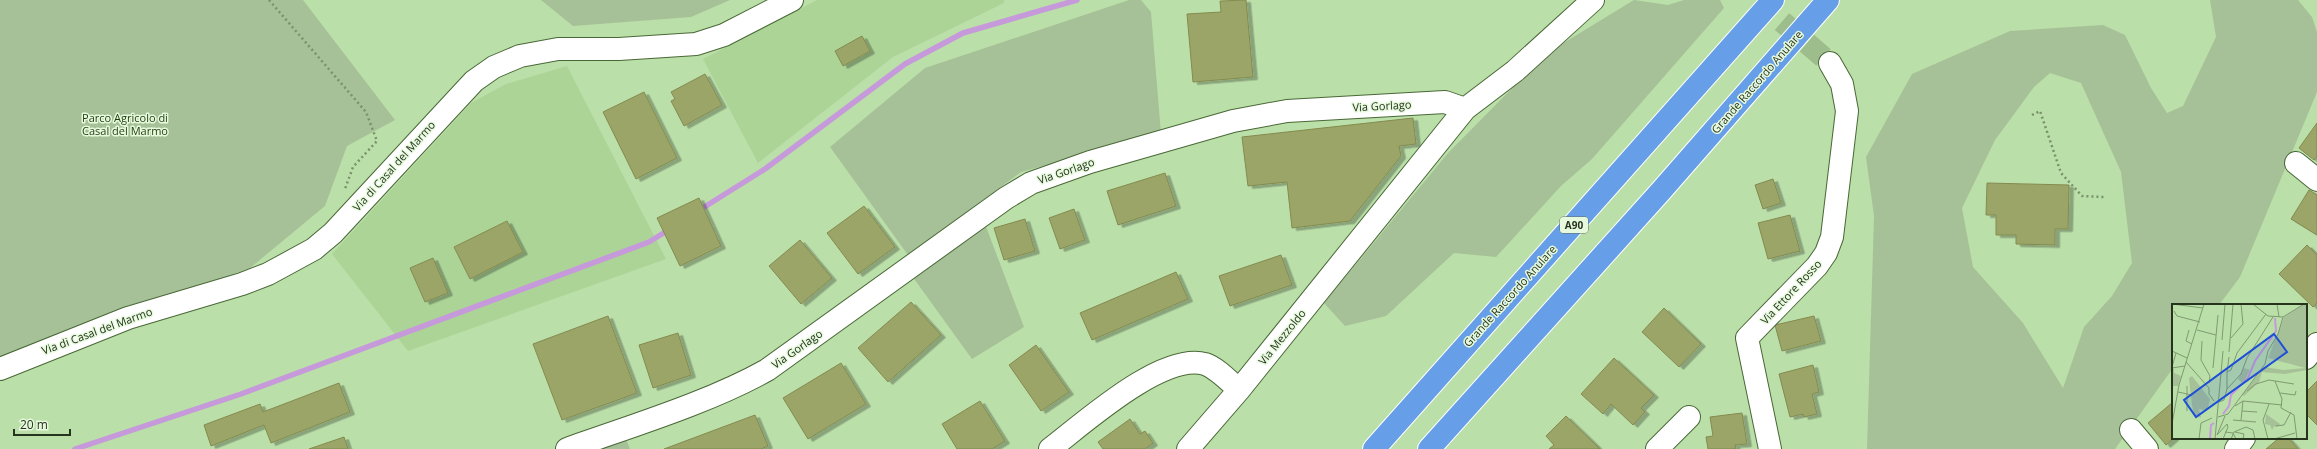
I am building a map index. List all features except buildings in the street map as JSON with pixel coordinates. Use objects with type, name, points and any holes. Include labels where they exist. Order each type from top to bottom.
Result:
[{"type":"highway","name":"Grande Raccordo Anulare","points":[[1374,449],[1773,0]]},
{"type":"highway","name":"Grande Raccordo Anulare","points":[[1429,449],[1661,191],[1828,0]]},
{"type":"street","name":"Via di Casal del Marmo","points":[[0,368],[128,318],[242,284],[268,274],[307,253],[333,233],[474,81],[508,60],[558,49],[651,48],[696,44],[724,35],[792,0]]},
{"type":"street","points":[[1465,109],[1515,71],[1593,0]]},
{"type":"street","name":"Via Ettore Rosso","points":[[1770,449],[1747,338],[1817,266],[1826,253],[1832,238],[1847,111],[1842,84],[1830,63]]},
{"type":"street","name":"Via Gorlago","points":[[567,449],[745,383],[767,370],[1018,189],[1031,183],[1090,162],[1225,123],[1271,114],[1444,102],[1465,109]]},
{"type":"street","name":"Via Mezzoldo","points":[[1188,449],[1239,390],[1465,109]]},
{"type":"street","points":[[2296,163],[2317,180]]},
{"type":"street","points":[[2307,357],[2317,344]]},
{"type":"street","points":[[1050,449],[1144,380],[1171,367],[1185,364],[1206,364],[1239,390]]},
{"type":"street","points":[[1657,449],[1690,417]]},
{"type":"street","points":[[2131,430],[2147,449]]},
{"type":"street","points":[[2236,449],[2243,439]]},
{"type":"path","points":[[269,0],[366,112],[377,141],[353,167],[343,194]]},
{"type":"path","points":[[2032,115],[2040,111],[2061,173],[2082,196],[2104,197]]},
{"type":"shaded area","points":[[817,0],[1004,0],[1004,3],[893,57],[758,163],[703,59]]},
{"type":"shaded area","points":[[567,66],[666,259],[408,351],[332,254],[471,103],[506,84]]},
{"type":"green space","name":"Parco Agricolo di Casal del Marmo","points":[[0,0],[303,0],[395,120],[347,146],[325,206],[250,268],[0,358]]},
{"type":"green space","points":[[541,0],[730,0],[691,17],[573,26]]},
{"type":"green space","points":[[1129,0],[1141,0],[1151,12],[1161,134],[1021,172],[908,255],[830,147],[925,68]]},
{"type":"green space","points":[[1634,0],[1668,5],[1684,0],[1720,0],[1724,8],[1592,159],[1561,186],[1496,257],[1454,253],[1386,316],[1345,326],[1324,303],[1448,153],[1547,53]]},
{"type":"green space","points":[[2210,0],[2298,0],[2312,17],[2317,32],[2317,92],[2240,277],[2220,304],[2172,304],[2172,369],[2115,449],[1867,449],[1874,216],[1866,157],[1912,74],[2010,31],[2103,25],[2125,35],[2151,88],[2167,113],[2183,106],[2216,37]],"holes":[[[2050,73],[2081,83],[2121,172],[2132,263],[2112,296],[2084,327],[2063,388],[2023,323],[1973,267],[1962,208],[1995,140],[2034,87]]]},
{"type":"green space","points":[[985,224],[1024,327],[972,359],[912,276]]},
{"type":"green space","points":[[626,439],[630,449],[596,449]]},
{"type":"waterway","points":[[698,211],[765,169],[905,64],[963,33],[1077,0]]},
{"type":"waterway","points":[[75,449],[241,394],[649,242],[670,229]]},
{"type":"tunnel","points":[[1757,0],[1830,63]]}]
